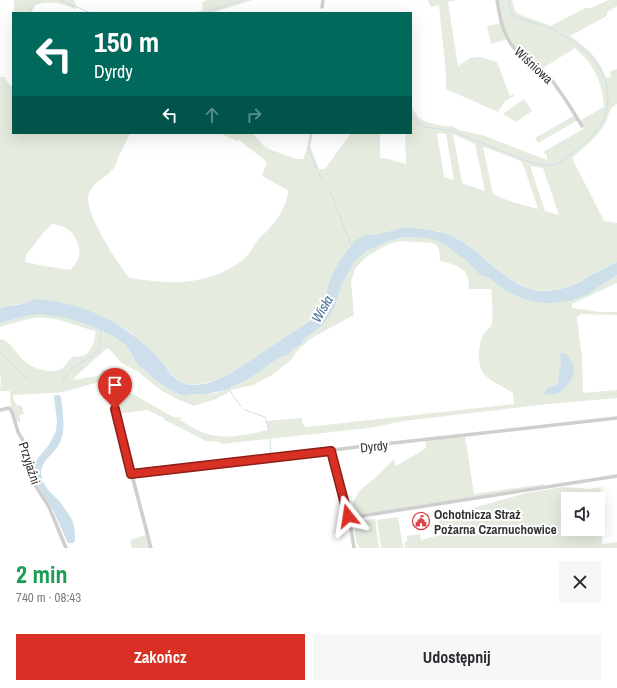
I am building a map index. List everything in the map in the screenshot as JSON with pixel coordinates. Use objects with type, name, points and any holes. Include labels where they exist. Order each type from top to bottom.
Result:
[{"type":"street","points":[[322,7],[323,0]]},
{"type":"street","name":"Wiśniowa","points":[[497,0],[503,26],[512,46],[545,71],[570,104],[582,126]]},
{"type":"street","name":"Przyjaźni","points":[[0,410],[9,408],[12,412],[18,432],[27,449],[34,483],[48,507],[66,548]]},
{"type":"street","points":[[115,409],[151,548]]},
{"type":"street","name":"Dyrdy","points":[[131,474],[617,418]]},
{"type":"street","points":[[331,451],[348,516],[351,520],[350,525],[354,548]]},
{"type":"street","points":[[351,520],[355,517],[617,476]]},
{"type":"shaded area","points":[[14,0],[74,0],[76,5],[75,9],[50,2],[35,5],[32,12],[14,12]]},
{"type":"shaded area","points":[[208,0],[253,0],[214,12],[197,12],[203,10],[202,2]]},
{"type":"shaded area","points":[[428,0],[457,0],[448,2],[458,66],[470,58],[480,57],[497,62],[510,96],[513,94],[514,96],[505,101],[498,112],[446,89],[446,73],[439,5],[430,7]]},
{"type":"shaded area","points":[[498,0],[512,0],[515,11],[521,15],[551,26],[585,8],[591,8],[608,0],[617,0],[617,6],[607,12],[607,16],[570,36],[592,54],[600,65],[606,78],[611,77],[611,71],[617,69],[617,104],[610,110],[605,124],[598,133],[572,158],[604,221],[617,223],[617,262],[571,286],[549,291],[535,290],[525,287],[508,278],[459,239],[438,231],[405,227],[375,235],[367,234],[350,247],[338,263],[330,279],[325,298],[318,311],[310,321],[231,373],[219,379],[193,385],[185,384],[174,377],[159,359],[131,333],[117,324],[30,302],[0,308],[0,77],[5,78],[9,85],[12,86],[12,134],[130,134],[113,169],[94,185],[89,193],[88,201],[91,212],[102,237],[129,278],[181,282],[206,278],[230,268],[244,259],[279,216],[289,191],[262,176],[267,162],[239,140],[237,141],[222,134],[253,134],[266,148],[296,159],[303,159],[307,149],[310,134],[313,134],[310,146],[319,169],[325,169],[350,134],[380,134],[380,158],[406,164],[405,134],[412,134],[412,108],[418,117],[426,122],[444,126],[452,126],[459,130],[482,135],[547,160],[547,155],[543,152],[585,128],[581,120],[604,107],[601,87],[596,74],[590,65],[575,48],[543,68],[526,57],[513,44],[506,32]],"holes":[[[437,133],[446,134],[454,180],[444,177]],[[453,134],[475,144],[485,191],[462,183]],[[483,147],[521,161],[538,209],[512,202],[493,194]],[[531,166],[543,168],[559,215],[545,211]],[[52,224],[63,226],[74,236],[77,241],[79,255],[71,270],[25,262],[26,255]]]},
{"type":"shaded area","points":[[501,23],[505,40],[491,44],[487,26]]},
{"type":"shaded area","points":[[524,99],[532,111],[516,122],[503,114]]},
{"type":"shaded area","points":[[575,115],[578,120],[538,143],[535,138]]},
{"type":"shaded area","points":[[403,237],[426,238],[438,241],[450,248],[460,257],[464,257],[481,276],[489,278],[510,293],[596,289],[617,275],[617,283],[572,304],[572,308],[599,312],[617,312],[617,315],[581,314],[577,317],[577,319],[582,358],[583,393],[617,390],[617,398],[549,404],[404,421],[369,428],[221,444],[220,442],[206,441],[147,410],[118,414],[113,390],[100,382],[57,393],[13,395],[14,401],[17,405],[22,406],[24,414],[20,415],[20,422],[16,422],[11,407],[10,391],[0,391],[0,340],[2,339],[31,366],[48,371],[63,368],[71,358],[85,355],[91,348],[95,337],[95,331],[57,319],[42,317],[34,318],[0,327],[0,323],[39,314],[66,318],[82,323],[103,331],[117,339],[124,344],[133,355],[138,365],[155,380],[175,393],[184,396],[190,394],[216,393],[225,390],[249,379],[282,356],[288,354],[320,327],[335,306],[341,286],[355,261],[367,251],[386,242]],"holes":[[[403,241],[433,243],[438,248],[440,261],[460,267],[463,270],[468,279],[469,289],[491,289],[492,323],[481,339],[479,349],[480,366],[487,377],[513,393],[514,404],[307,427],[303,424],[302,418],[266,421],[268,430],[240,436],[218,436],[203,433],[195,429],[179,419],[184,418],[174,417],[106,379],[104,369],[98,376],[74,380],[75,377],[107,348],[123,364],[137,371],[162,391],[194,406],[216,399],[230,390],[253,385],[272,375],[291,360],[297,351],[310,339],[354,315],[351,282],[355,269],[366,257],[385,246]],[[560,354],[570,381],[561,391],[556,394],[549,395],[552,386],[558,383],[561,364]]]},
{"type":"shaded area","points":[[465,436],[474,494],[544,484],[544,486],[354,516],[350,515],[353,503],[359,491],[375,478],[394,459],[396,466],[426,448],[425,441]]},
{"type":"shaded area","points":[[130,476],[151,548],[132,548],[130,540],[146,535]]},
{"type":"shaded area","points":[[563,487],[590,489],[601,487],[601,492],[561,492],[561,536],[602,536],[602,544],[617,542],[617,548],[405,548],[404,542],[407,542],[407,536],[420,534],[421,540],[440,535],[437,509],[460,512],[526,493]]},
{"type":"shaded area","points":[[398,517],[403,548],[381,548],[377,520]]},
{"type":"shaded area","points":[[375,519],[379,548],[360,548],[356,541],[355,521]]},
{"type":"water","name":"Wisła","points":[[405,227],[432,230],[452,236],[469,246],[512,280],[524,287],[536,290],[550,291],[570,286],[617,262],[617,275],[588,294],[573,300],[542,303],[524,299],[501,288],[489,278],[481,276],[464,258],[460,257],[450,248],[438,241],[426,238],[403,237],[386,242],[367,251],[355,261],[341,286],[335,306],[328,318],[288,355],[282,356],[249,379],[225,390],[207,394],[190,394],[184,396],[175,393],[155,380],[138,365],[133,355],[124,344],[103,331],[66,318],[39,314],[0,323],[0,308],[22,304],[33,299],[69,304],[102,316],[132,334],[162,362],[180,382],[191,385],[203,384],[215,381],[231,373],[310,321],[318,311],[325,298],[330,279],[338,263],[355,241],[367,234],[375,235]]},
{"type":"water","points":[[560,353],[563,353],[569,357],[574,366],[574,373],[568,384],[560,392],[551,395],[544,393],[547,388],[558,383],[561,364]]},
{"type":"water","points":[[56,395],[61,397],[63,430],[59,445],[43,465],[41,474],[45,486],[61,503],[73,522],[75,529],[75,541],[73,543],[68,543],[52,508],[39,487],[34,470],[34,465],[49,445],[56,431],[57,422],[54,396]]},
{"type":"waterway","points":[[30,12],[34,5],[41,0]]},
{"type":"waterway","points":[[59,0],[89,12]]},
{"type":"waterway","points":[[206,12],[244,0]]},
{"type":"waterway","points":[[508,0],[510,10],[515,17],[551,28],[570,39],[586,52],[599,68],[607,86],[608,104],[606,115],[602,124],[590,138]]},
{"type":"waterway","points":[[412,115],[418,124],[425,127],[453,131],[529,162],[542,165],[552,165],[561,162],[588,140]]},
{"type":"waterway","points":[[311,134],[308,148],[317,169]]},
{"type":"waterway","points":[[318,172],[322,179]]},
{"type":"waterway","points":[[330,191],[351,245]]},
{"type":"waterway","points":[[63,382],[65,377],[81,362],[97,352],[101,330]]},
{"type":"waterway","points":[[0,351],[23,376],[30,380]]},
{"type":"waterway","points":[[229,388],[241,406]]},
{"type":"waterway","points":[[244,409],[265,417],[269,431]]},
{"type":"waterway","points":[[270,439],[271,456]]},
{"type":"place","name":"Ochotnicza Straż Pożarna Czarnuchowice","points":[[421,521]]},
{"type":"route","points":[[115,409],[131,474],[331,451],[348,516]]}]
